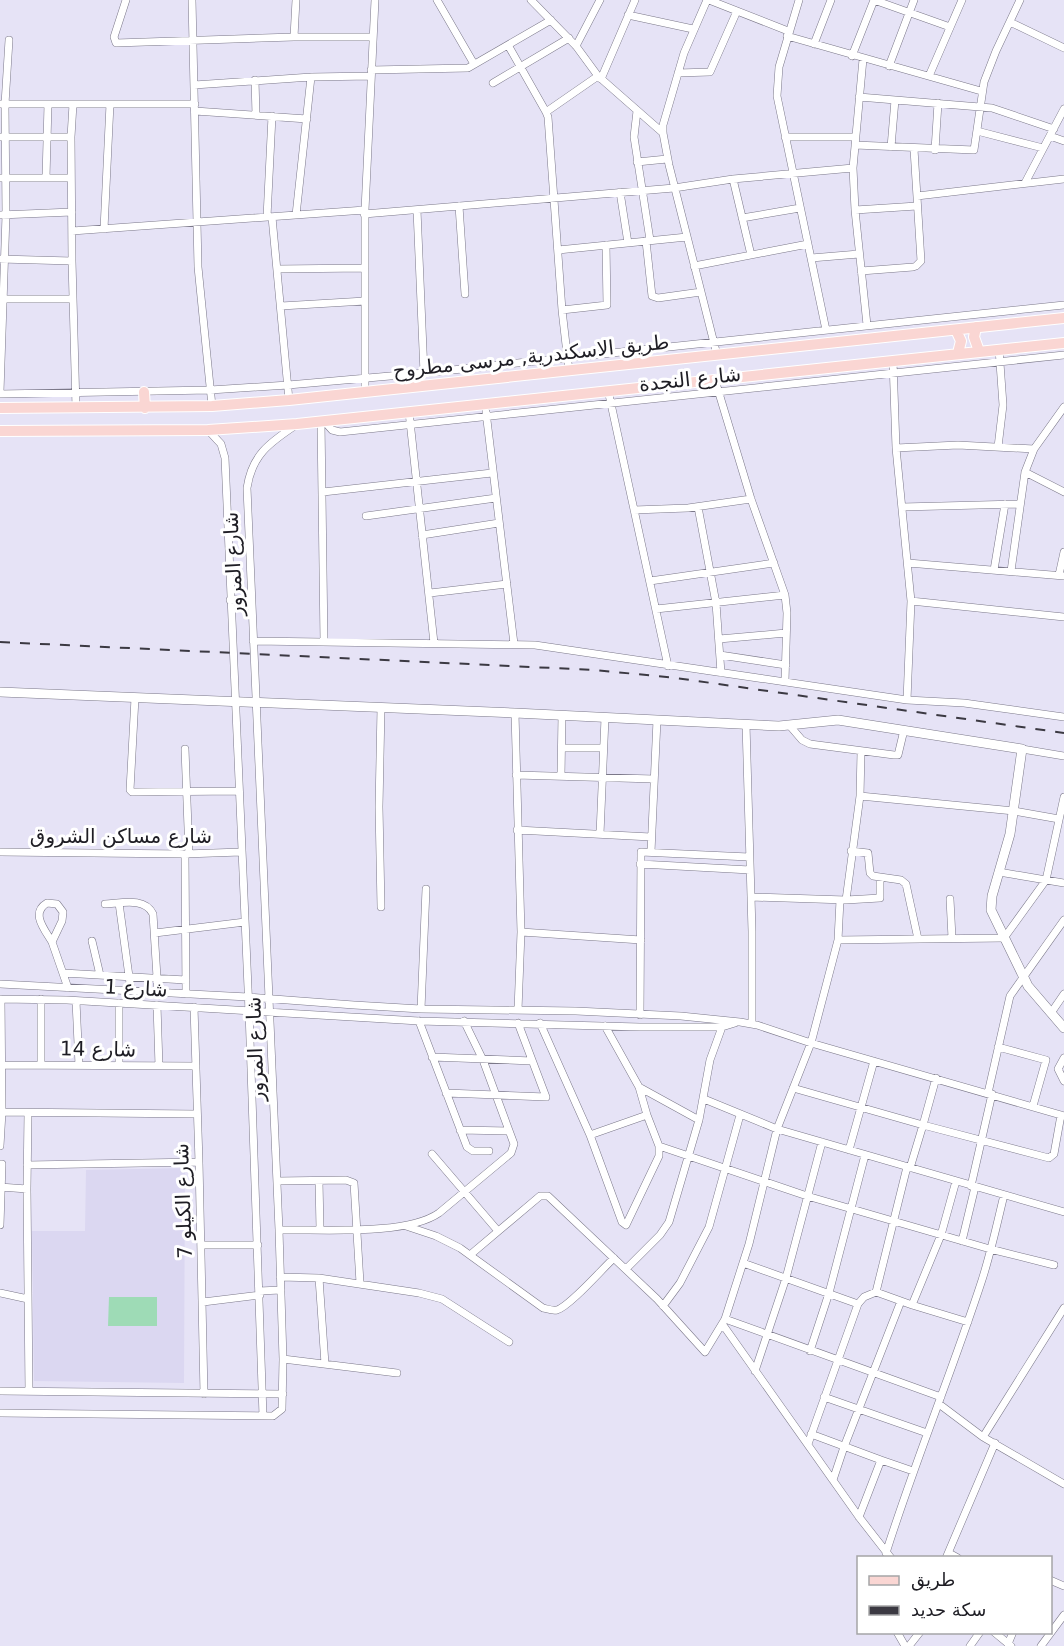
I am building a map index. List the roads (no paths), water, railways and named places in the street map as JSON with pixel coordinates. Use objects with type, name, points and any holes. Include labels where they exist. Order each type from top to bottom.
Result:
[{"type":"main road","name":"طريق الاسكندرية, مرسى مطروح","points":[[0,408],[145,408],[289,400],[1064,318]]},
{"type":"main road","points":[[882,324],[884,337]]},
{"type":"main road","points":[[976,327],[975,342],[980,351]]},
{"type":"main road","points":[[956,330],[961,341],[958,353]]},
{"type":"main road","points":[[0,431],[208,430],[297,424],[1064,343]]},
{"type":"main road","points":[[833,368],[834,380]]},
{"type":"main road","points":[[788,373],[790,385]]},
{"type":"main road","points":[[144,392],[145,408]]},
{"type":"street","points":[[126,0],[114,37],[116,43],[294,37],[372,37]]},
{"type":"street","points":[[192,0],[198,267],[212,406]]},
{"type":"street","points":[[294,37],[296,0]]},
{"type":"street","points":[[365,392],[364,212],[375,0]]},
{"type":"street","points":[[437,0],[474,64]]},
{"type":"street","points":[[531,0],[576,46],[599,78],[663,133]]},
{"type":"street","points":[[576,46],[600,0]]},
{"type":"street","points":[[546,112],[599,78],[635,0]]},
{"type":"street","points":[[717,355],[674,188],[663,133],[678,73],[693,29],[708,0],[814,44],[981,91]]},
{"type":"street","points":[[799,0],[777,74],[777,86],[785,137],[826,330]]},
{"type":"street","points":[[814,44],[831,0]]},
{"type":"street","points":[[852,56],[874,0],[950,27]]},
{"type":"street","points":[[890,66],[914,0]]},
{"type":"street","points":[[929,76],[962,0]]},
{"type":"street","points":[[785,137],[855,141],[914,149],[972,151],[975,149],[981,91],[989,66],[1020,0]]},
{"type":"street","points":[[678,73],[710,72],[737,11]]},
{"type":"street","points":[[628,15],[693,29]]},
{"type":"street","points":[[194,85],[463,68],[551,20]]},
{"type":"street","points":[[1010,22],[1064,48]]},
{"type":"street","points":[[493,83],[569,38]]},
{"type":"street","points":[[9,40],[3,104],[0,393],[144,392],[288,385],[424,373],[1064,305]]},
{"type":"street","points":[[508,45],[546,112],[569,371]]},
{"type":"street","points":[[863,59],[853,168],[867,326]]},
{"type":"street","points":[[296,215],[311,77]]},
{"type":"street","points":[[255,80],[256,116]]},
{"type":"street","points":[[859,97],[979,106],[1004,111],[1052,132],[1064,141]]},
{"type":"street","points":[[891,147],[895,100]]},
{"type":"street","points":[[935,150],[938,103]]},
{"type":"street","points":[[3,104],[110,104],[195,108],[256,116],[307,119]]},
{"type":"street","points":[[46,178],[48,104]]},
{"type":"street","points":[[73,104],[71,137],[72,299],[76,408]]},
{"type":"street","points":[[104,229],[110,104]]},
{"type":"street","points":[[1025,183],[1064,110]]},
{"type":"street","points":[[637,111],[633,130],[648,240],[652,296],[657,298],[701,292]]},
{"type":"street","points":[[272,116],[270,217],[289,400]]},
{"type":"street","points":[[977,131],[1043,148]]},
{"type":"street","points":[[3,137],[71,137]]},
{"type":"street","points":[[861,271],[913,267],[921,261],[914,149]]},
{"type":"street","points":[[637,162],[667,159]]},
{"type":"street","points":[[72,231],[296,215],[417,210],[674,188],[853,168]]},
{"type":"street","points":[[3,178],[71,178]]},
{"type":"street","points":[[916,196],[1064,179]]},
{"type":"street","points":[[733,180],[751,255]]},
{"type":"street","points":[[620,192],[628,243]]},
{"type":"street","points":[[459,206],[465,294]]},
{"type":"street","points":[[855,210],[917,206]]},
{"type":"street","points":[[742,218],[800,208]]},
{"type":"street","points":[[417,210],[424,373]]},
{"type":"street","points":[[3,215],[72,212]]},
{"type":"street","points":[[558,250],[687,237]]},
{"type":"street","points":[[694,266],[808,244]]},
{"type":"street","points":[[562,310],[608,305],[606,245]]},
{"type":"street","points":[[811,258],[859,254]]},
{"type":"street","points":[[2,259],[72,261]]},
{"type":"street","points":[[277,269],[365,268]]},
{"type":"street","points":[[2,299],[72,299]]},
{"type":"street","points":[[281,306],[364,301]]},
{"type":"street","points":[[998,447],[1004,405],[999,349]]},
{"type":"street","name":"شارع النجدة","points":[[323,421],[332,430],[340,432],[718,394],[1064,355]]},
{"type":"street","points":[[893,361],[896,448],[910,601],[907,700]]},
{"type":"street","points":[[715,380],[751,499],[785,595],[785,681]]},
{"type":"street","points":[[608,390],[668,666]]},
{"type":"street","points":[[485,404],[514,644]]},
{"type":"street","points":[[1011,571],[1025,472],[1034,449],[1064,406]]},
{"type":"street","points":[[409,412],[434,643]]},
{"type":"street","points":[[323,421],[324,642]]},
{"type":"street","name":"شارع المرور","points":[[283,1394],[270,999],[247,500],[249,476],[253,465],[267,446],[297,424]]},
{"type":"street","name":"شارع المرور","points":[[208,430],[221,444],[225,453],[249,1011],[263,1416]]},
{"type":"street","points":[[896,448],[958,445],[1034,449]]},
{"type":"street","points":[[1025,472],[1064,492]]},
{"type":"street","points":[[322,492],[492,473]]},
{"type":"street","points":[[366,516],[495,498]]},
{"type":"street","points":[[634,510],[698,507],[751,499]]},
{"type":"street","points":[[994,570],[1005,504]]},
{"type":"street","points":[[902,507],[1020,504]]},
{"type":"street","points":[[698,507],[716,603],[721,673]]},
{"type":"street","points":[[422,535],[499,523]]},
{"type":"street","points":[[908,563],[1062,576],[1064,552]]},
{"type":"street","points":[[650,581],[774,563]]},
{"type":"street","points":[[430,592],[507,584]]},
{"type":"street","points":[[656,609],[785,595]]},
{"type":"street","points":[[230,600],[251,599]]},
{"type":"street","points":[[910,601],[1064,617]]},
{"type":"street","points":[[719,639],[786,633]]},
{"type":"street","points":[[254,641],[535,645],[907,700],[964,703],[1064,717]]},
{"type":"street","points":[[720,655],[786,665]]},
{"type":"street","points":[[0,692],[790,726],[838,720],[1064,756]]},
{"type":"street","points":[[135,698],[130,790],[134,793],[239,791]]},
{"type":"street","points":[[381,708],[379,807],[381,907]]},
{"type":"street","points":[[515,713],[520,932],[518,1010]]},
{"type":"street","points":[[561,776],[562,716]]},
{"type":"street","points":[[600,834],[605,718]]},
{"type":"street","points":[[651,852],[657,720]]},
{"type":"street","points":[[746,724],[752,1024]]},
{"type":"street","points":[[790,726],[806,742],[861,752],[898,755],[904,729]]},
{"type":"street","points":[[185,748],[187,792],[186,994]]},
{"type":"street","points":[[562,748],[603,748]]},
{"type":"street","points":[[1022,749],[1008,845],[992,896],[991,910],[1023,977],[1064,1028]]},
{"type":"street","points":[[470,1255],[540,1196],[545,1195],[626,1269],[704,1352],[724,1322],[743,1263],[777,1129],[811,1043],[838,940],[860,796],[861,752]]},
{"type":"street","points":[[516,775],[654,779]]},
{"type":"street","points":[[860,796],[1014,811],[1059,819]]},
{"type":"street","points":[[1004,938],[1046,880],[1064,797]]},
{"type":"street","points":[[517,830],[651,837]]},
{"type":"street","points":[[851,851],[868,853],[871,874],[880,878],[901,880],[906,884],[918,939]]},
{"type":"street","name":"شارع مساكن الشروق","points":[[0,852],[187,854],[241,852]]},
{"type":"street","points":[[639,1015],[641,852],[749,857]]},
{"type":"street","points":[[640,864],[750,870]]},
{"type":"street","points":[[999,872],[1064,883]]},
{"type":"street","points":[[751,897],[843,900],[880,898],[880,878]]},
{"type":"street","points":[[421,1009],[426,890]]},
{"type":"street","points":[[950,899],[952,938]]},
{"type":"street","points":[[105,904],[140,902],[148,906],[153,914],[158,993]]},
{"type":"street","points":[[52,942],[64,916],[61,907],[52,903],[43,906],[38,915],[52,942],[68,988]]},
{"type":"street","points":[[119,903],[131,991]]},
{"type":"street","points":[[962,1241],[998,1047],[1010,996],[1064,920]]},
{"type":"street","points":[[155,933],[244,922]]},
{"type":"street","points":[[520,932],[640,939]]},
{"type":"street","points":[[838,940],[1004,938]]},
{"type":"street","points":[[92,940],[100,975]]},
{"type":"street","points":[[63,973],[186,980]]},
{"type":"street","name":"شارع 1","points":[[0,984],[421,1009],[518,1010],[740,1022],[1062,1115]]},
{"type":"street","points":[[1051,1013],[1064,994]]},
{"type":"street","points":[[0,999],[0,1146]]},
{"type":"street","name":"شارع 1","points":[[0,999],[119,1003],[419,1021],[722,1027],[740,1022]]},
{"type":"street","points":[[41,999],[41,1065]]},
{"type":"street","points":[[76,1001],[79,1065]]},
{"type":"street","points":[[119,1003],[119,1066]]},
{"type":"street","points":[[157,1005],[159,1066]]},
{"type":"street","name":"شارع الكيلو 7","points":[[194,1007],[204,1394]]},
{"type":"street","points":[[419,1021],[460,1130],[470,1150],[489,1151]]},
{"type":"street","points":[[279,1230],[406,1227],[432,1218],[511,1153],[514,1148],[510,1131],[483,1060],[464,1021]]},
{"type":"street","points":[[446,1093],[546,1098],[518,1023]]},
{"type":"street","points":[[540,1023],[590,1136],[622,1222],[626,1226],[657,1161],[659,1146],[639,1087],[604,1026]]},
{"type":"street","points":[[626,1269],[660,1235],[669,1222],[699,1120],[710,1060],[722,1027]]},
{"type":"street","points":[[998,1047],[1046,1060],[1033,1106]]},
{"type":"street","points":[[432,1058],[532,1061]]},
{"type":"street","points":[[1064,1058],[1058,1069],[1064,1081]]},
{"type":"street","points":[[849,1150],[874,1061]]},
{"type":"street","name":"شارع 14","points":[[1,1065],[196,1066]]},
{"type":"street","points":[[876,1292],[936,1078]]},
{"type":"street","points":[[639,1087],[699,1120]]},
{"type":"street","points":[[793,1088],[1051,1158],[1054,1154],[1062,1115]]},
{"type":"street","points":[[704,1099],[777,1129],[1064,1212]]},
{"type":"street","points":[[1,1112],[197,1114]]},
{"type":"street","points":[[28,1113],[29,1391]]},
{"type":"street","points":[[590,1136],[647,1115]]},
{"type":"street","points":[[663,1306],[680,1283],[709,1227],[740,1115]]},
{"type":"street","points":[[460,1130],[510,1131]]},
{"type":"street","points":[[755,1371],[786,1278],[822,1143]]},
{"type":"street","points":[[659,1146],[807,1196],[990,1249],[1054,1265]]},
{"type":"street","points":[[432,1154],[498,1231]]},
{"type":"street","points":[[810,1351],[829,1293],[864,1155]]},
{"type":"street","points":[[27,1166],[199,1162]]},
{"type":"street","points":[[0,1164],[2,1164],[0,1225]]},
{"type":"street","points":[[277,1181],[350,1180],[354,1183],[360,1283]]},
{"type":"street","points":[[318,1181],[320,1229]]},
{"type":"street","points":[[912,1305],[941,1235],[956,1181]]},
{"type":"street","points":[[0,1187],[27,1189]]},
{"type":"street","points":[[889,1555],[913,1471],[968,1322],[1004,1196]]},
{"type":"street","points":[[406,1227],[444,1239],[543,1308],[550,1310],[556,1310],[567,1304],[614,1258]]},
{"type":"street","points":[[201,1245],[258,1245]]},
{"type":"street","points":[[743,1263],[858,1304]]},
{"type":"street","points":[[280,1277],[319,1278],[360,1283],[442,1299],[509,1342]]},
{"type":"street","points":[[319,1278],[325,1364]]},
{"type":"street","points":[[202,1302],[281,1290]]},
{"type":"street","points":[[808,1444],[858,1304],[864,1297],[876,1292],[968,1322]]},
{"type":"street","points":[[0,1293],[28,1299]]},
{"type":"street","points":[[833,1480],[901,1301]]},
{"type":"street","points":[[983,1437],[1064,1308]]},
{"type":"street","points":[[724,1322],[941,1396]]},
{"type":"street","points":[[724,1322],[755,1371],[859,1517],[889,1555]]},
{"type":"street","points":[[283,1359],[397,1373]]},
{"type":"street","points":[[0,1391],[283,1394],[283,1406],[280,1413],[273,1416],[0,1413]]},
{"type":"street","points":[[824,1396],[927,1433]]},
{"type":"street","points":[[939,1404],[983,1437],[1064,1484]]},
{"type":"street","points":[[811,1434],[913,1471]]},
{"type":"street","points":[[947,1555],[995,1443]]},
{"type":"street","points":[[859,1517],[881,1460]]},
{"type":"street","points":[[1052,1631],[1064,1615]]},
{"type":"street","points":[[907,1646],[918,1634]]},
{"type":"street","points":[[996,1634],[1010,1645]]},
{"type":"railway","points":[[0,642],[595,670],[676,678],[1064,733]]}]
